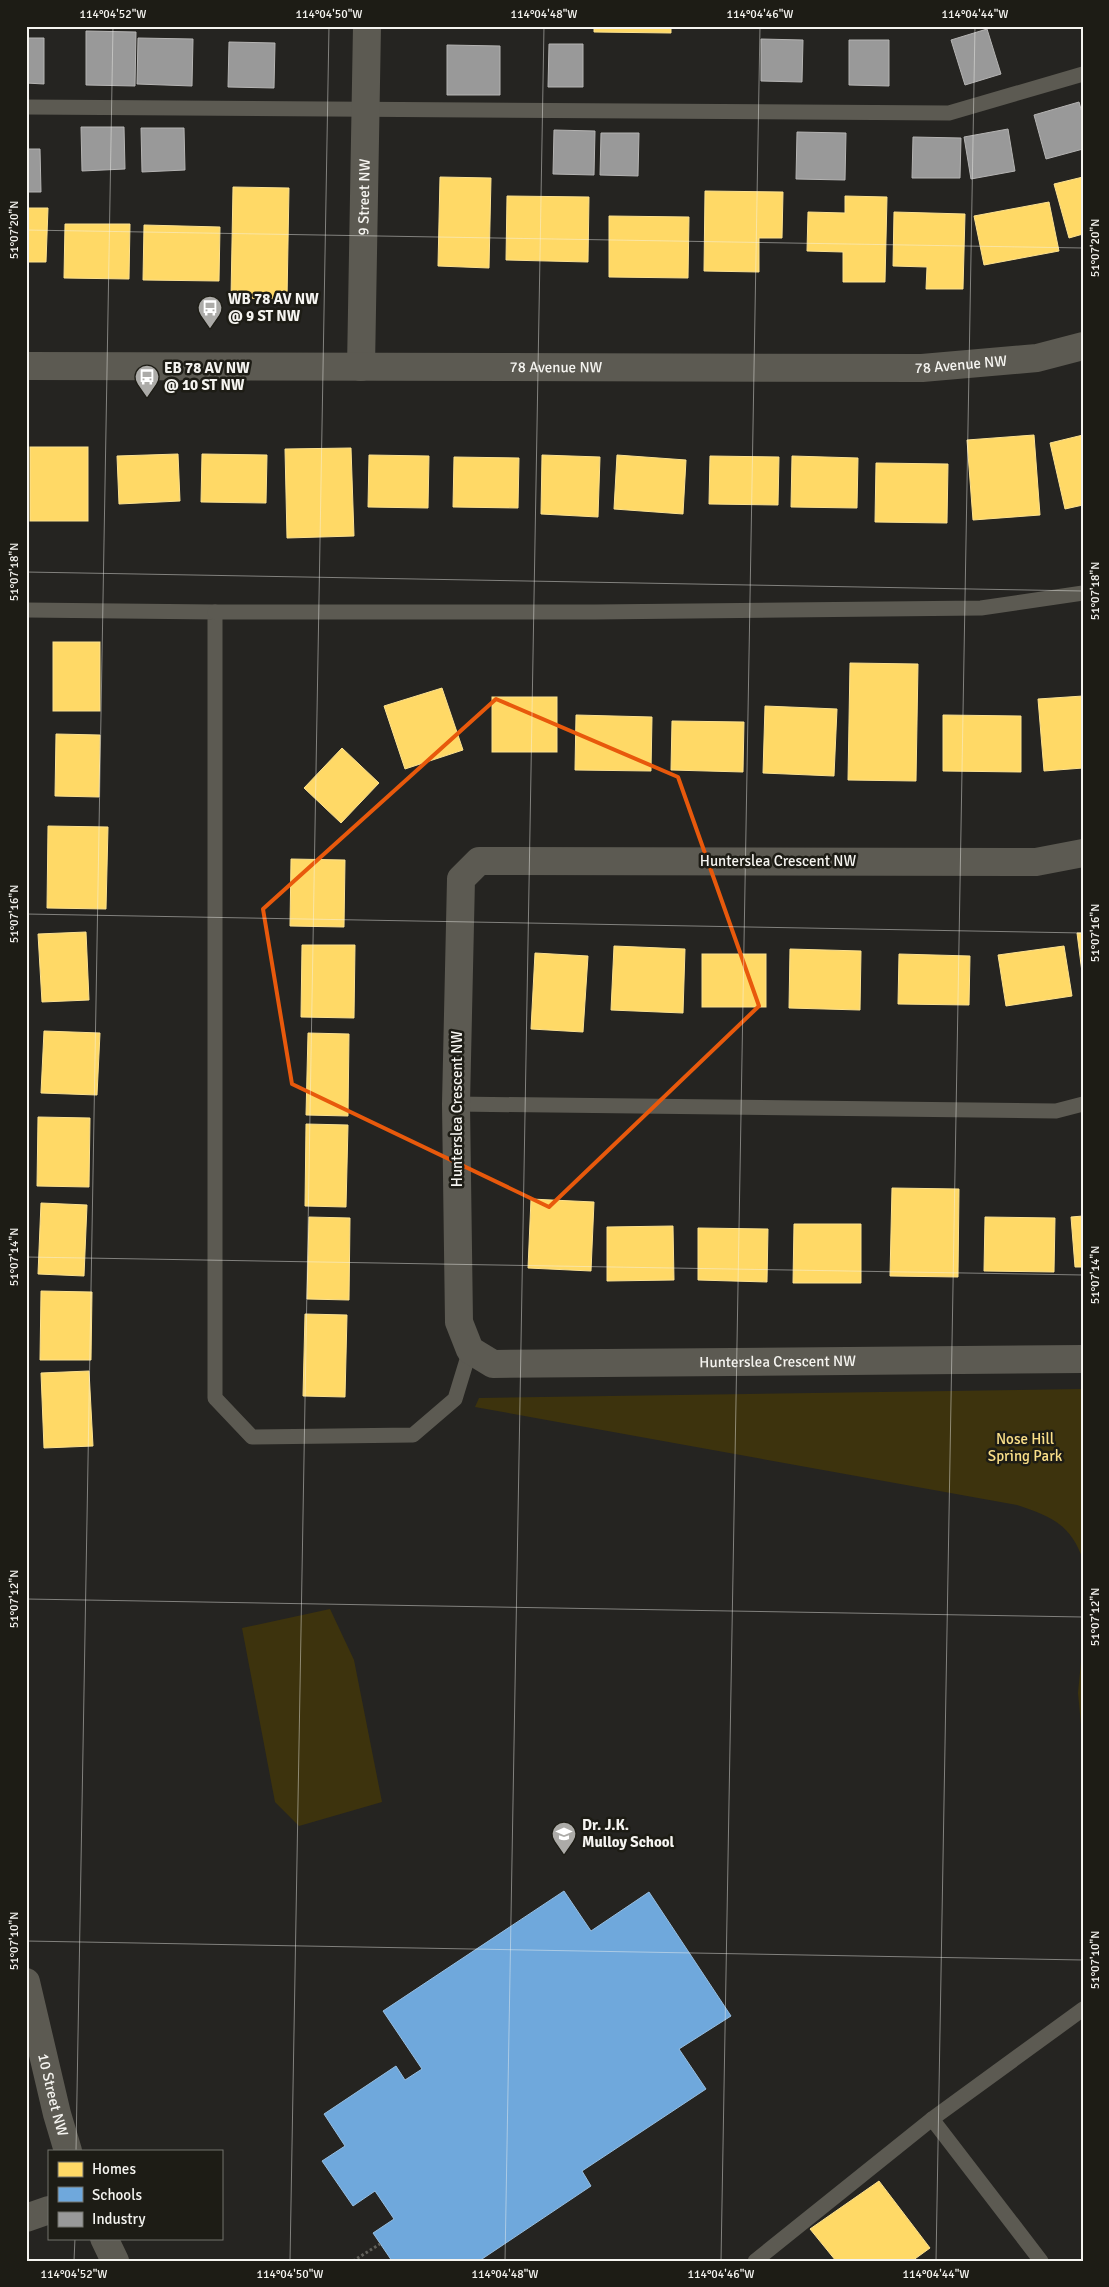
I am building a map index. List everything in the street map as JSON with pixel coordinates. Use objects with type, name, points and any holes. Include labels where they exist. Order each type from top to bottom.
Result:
[{"type":"street","name":"9 Street NW","points":[[361,367],[367,26]]},
{"type":"street","name":"78 Avenue NW","points":[[26,366],[922,368],[1037,358],[1083,346]]},
{"type":"street","name":"Hunterslea Crescent NW","points":[[1083,853],[1036,862],[479,861],[461,879],[456,1104],[459,1322],[470,1350],[493,1364],[1083,1359]]},
{"type":"street","name":"10 Street NW","points":[[26,1982],[57,2114],[68,2150]]},
{"type":"street","points":[[26,2218],[48,2210]]},
{"type":"street","points":[[105,2240],[115,2261]]},
{"type":"lane","points":[[26,106],[949,113],[1083,74]]},
{"type":"lane","points":[[26,610],[595,612],[982,608],[1083,593]]},
{"type":"lane","points":[[215,612],[215,1398],[252,1437],[413,1435],[455,1399],[470,1350]]},
{"type":"lane","points":[[456,1104],[1056,1110],[1083,1104]]},
{"type":"lane","points":[[755,2261],[932,2120],[1083,2009]]},
{"type":"lane","points":[[932,2120],[1041,2261]]},
{"type":"path","points":[[354,2261],[380,2244]]},
{"type":"highlighted area","points":[[496,699],[678,777],[759,1006],[549,1207],[292,1084],[263,909]]},
{"type":"green space","name":"Nose Hill Spring Park","points":[[1083,1389],[1083,1560],[1072,1538],[1058,1523],[1040,1513],[1017,1505],[475,1407],[479,1398]]},
{"type":"green space","points":[[330,1609],[354,1660],[382,1802],[299,1826],[275,1802],[242,1628]]},
{"type":"green space","points":[[1083,1641],[1083,1746],[1078,1693]]},
{"type":"building: Homes","points":[[594,26],[671,26],[671,33],[594,32]]},
{"type":"building: Homes","points":[[758,26],[758,28],[678,27]]},
{"type":"building: Homes","points":[[440,177],[491,178],[489,268],[438,266]]},
{"type":"building: Homes","points":[[1083,177],[1083,234],[1069,238],[1054,184]]},
{"type":"building: Homes","points":[[233,187],[289,188],[287,299],[231,298]]},
{"type":"building: Homes","points":[[705,191],[783,192],[782,238],[759,238],[759,272],[704,271]]},
{"type":"building: Homes","points":[[507,196],[589,197],[588,262],[506,260]]},
{"type":"building: Homes","points":[[845,196],[887,197],[885,282],[843,282],[843,252],[807,251],[808,212],[845,213]]},
{"type":"building: Homes","points":[[1049,202],[1059,251],[984,265],[974,216]]},
{"type":"building: Homes","points":[[26,208],[48,208],[46,262],[26,262]]},
{"type":"building: Homes","points":[[894,212],[965,214],[963,289],[926,289],[927,267],[893,266]]},
{"type":"building: Homes","points":[[609,216],[689,217],[688,278],[609,277]]},
{"type":"building: Homes","points":[[65,224],[130,224],[129,279],[64,278]]},
{"type":"building: Homes","points":[[144,225],[220,227],[219,281],[143,280]]},
{"type":"building: Homes","points":[[1034,435],[1040,515],[973,520],[967,440]]},
{"type":"building: Homes","points":[[1083,435],[1083,505],[1065,509],[1050,443]]},
{"type":"building: Homes","points":[[30,447],[88,447],[88,521],[30,521]]},
{"type":"building: Homes","points":[[351,448],[354,536],[287,538],[285,449]]},
{"type":"building: Homes","points":[[178,454],[180,501],[119,504],[117,456]]},
{"type":"building: Homes","points":[[202,454],[267,455],[266,503],[201,502]]},
{"type":"building: Homes","points":[[369,455],[429,456],[428,508],[368,507]]},
{"type":"building: Homes","points":[[542,455],[600,457],[598,517],[541,514]]},
{"type":"building: Homes","points":[[617,455],[686,460],[683,514],[614,509]]},
{"type":"building: Homes","points":[[710,456],[779,457],[778,505],[709,504]]},
{"type":"building: Homes","points":[[792,456],[858,458],[857,508],[791,507]]},
{"type":"building: Homes","points":[[454,457],[519,458],[518,508],[453,507]]},
{"type":"building: Homes","points":[[876,463],[948,464],[947,523],[875,522]]},
{"type":"building: Homes","points":[[53,642],[100,642],[100,711],[53,711]]},
{"type":"building: Homes","points":[[850,663],[918,664],[916,781],[848,780]]},
{"type":"building: Homes","points":[[442,688],[463,750],[405,769],[384,706]]},
{"type":"building: Homes","points":[[1083,696],[1083,768],[1044,771],[1038,699]]},
{"type":"building: Homes","points":[[492,697],[557,697],[557,752],[492,752]]},
{"type":"building: Homes","points":[[765,706],[837,709],[834,776],[763,773]]},
{"type":"building: Homes","points":[[576,715],[652,717],[651,771],[575,770]]},
{"type":"building: Homes","points":[[943,715],[1021,716],[1021,772],[943,771]]},
{"type":"building: Homes","points":[[672,721],[744,722],[743,772],[671,770]]},
{"type":"building: Homes","points":[[56,734],[100,735],[99,797],[55,796]]},
{"type":"building: Homes","points":[[342,748],[379,783],[341,823],[304,788]]},
{"type":"building: Homes","points":[[48,826],[108,827],[106,909],[47,908]]},
{"type":"building: Homes","points":[[291,859],[345,860],[344,927],[290,926]]},
{"type":"building: Homes","points":[[86,932],[89,1000],[42,1002],[38,934]]},
{"type":"building: Homes","points":[[1077,933],[1083,933],[1083,980]]},
{"type":"building: Homes","points":[[302,945],[355,945],[354,1018],[301,1017]]},
{"type":"building: Homes","points":[[614,946],[685,949],[683,1013],[611,1010]]},
{"type":"building: Homes","points":[[1064,946],[1072,996],[1006,1006],[998,955]]},
{"type":"building: Homes","points":[[790,949],[861,951],[860,1010],[789,1008]]},
{"type":"building: Homes","points":[[535,953],[588,956],[583,1032],[531,1029]]},
{"type":"building: Homes","points":[[702,954],[766,954],[766,1007],[702,1007]]},
{"type":"building: Homes","points":[[899,954],[970,956],[969,1005],[898,1004]]},
{"type":"building: Homes","points":[[44,1031],[100,1033],[97,1095],[41,1093]]},
{"type":"building: Homes","points":[[308,1033],[349,1034],[348,1116],[306,1115]]},
{"type":"building: Homes","points":[[38,1117],[90,1118],[89,1187],[37,1186]]},
{"type":"building: Homes","points":[[306,1124],[348,1125],[346,1207],[305,1206]]},
{"type":"building: Homes","points":[[892,1188],[959,1189],[958,1277],[890,1276]]},
{"type":"building: Homes","points":[[531,1199],[594,1202],[591,1271],[528,1268]]},
{"type":"building: Homes","points":[[41,1203],[87,1205],[84,1276],[38,1274]]},
{"type":"building: Homes","points":[[1083,1216],[1083,1267],[1075,1267],[1071,1217]]},
{"type":"building: Homes","points":[[309,1217],[350,1218],[349,1300],[307,1299]]},
{"type":"building: Homes","points":[[985,1217],[1055,1218],[1054,1272],[984,1271]]},
{"type":"building: Homes","points":[[794,1224],[861,1224],[861,1283],[793,1283]]},
{"type":"building: Homes","points":[[673,1226],[674,1280],[607,1281],[607,1227]]},
{"type":"building: Homes","points":[[698,1228],[768,1229],[767,1282],[698,1280]]},
{"type":"building: Homes","points":[[41,1291],[92,1292],[91,1360],[40,1360]]},
{"type":"building: Homes","points":[[305,1314],[347,1315],[345,1397],[303,1396]]},
{"type":"building: Homes","points":[[89,1371],[93,1446],[44,1448],[41,1373]]},
{"type":"building: Homes","points":[[879,2181],[930,2248],[912,2261],[836,2261],[810,2229]]},
{"type":"building: Schools","points":[[564,1891],[591,1931],[649,1892],[731,2016],[679,2049],[706,2089],[582,2171],[591,2186],[479,2261],[392,2261],[373,2233],[394,2219],[375,2191],[353,2206],[322,2161],[345,2146],[324,2114],[396,2066],[405,2080],[422,2069],[383,2011]]},
{"type":"building: Industry","points":[[987,29],[1001,74],[965,85],[951,40]]},
{"type":"building: Industry","points":[[86,31],[136,32],[135,86],[86,85]]},
{"type":"building: Industry","points":[[26,38],[44,38],[44,84],[26,83]]},
{"type":"building: Industry","points":[[138,38],[193,39],[192,86],[137,84]]},
{"type":"building: Industry","points":[[761,39],[803,40],[802,82],[761,81]]},
{"type":"building: Industry","points":[[849,40],[889,40],[889,86],[849,85]]},
{"type":"building: Industry","points":[[229,42],[275,43],[274,88],[228,87]]},
{"type":"building: Industry","points":[[549,44],[583,44],[583,87],[548,87]]},
{"type":"building: Industry","points":[[447,45],[500,46],[500,95],[447,95]]},
{"type":"building: Industry","points":[[1079,102],[1083,116],[1083,149],[1046,159],[1034,115]]},
{"type":"building: Industry","points":[[81,127],[124,127],[125,169],[82,171]]},
{"type":"building: Industry","points":[[141,128],[184,128],[185,170],[142,172]]},
{"type":"building: Industry","points":[[1008,129],[1015,171],[971,179],[964,137]]},
{"type":"building: Industry","points":[[554,130],[595,131],[594,175],[553,174]]},
{"type":"building: Industry","points":[[797,132],[846,133],[845,180],[796,179]]},
{"type":"building: Industry","points":[[601,133],[639,133],[638,176],[600,175]]},
{"type":"building: Industry","points":[[913,137],[961,138],[960,178],[912,178]]},
{"type":"building: Industry","points":[[26,149],[40,149],[41,192],[26,192]]},
{"type":"place","name":"WB 78 AV NW @ 9 ST NW","points":[[210,329]]},
{"type":"place","name":"EB 78 AV NW @ 10 ST NW","points":[[147,398]]},
{"type":"place","name":"Dr. J.K. Mulloy School","points":[[564,1855]]}]
